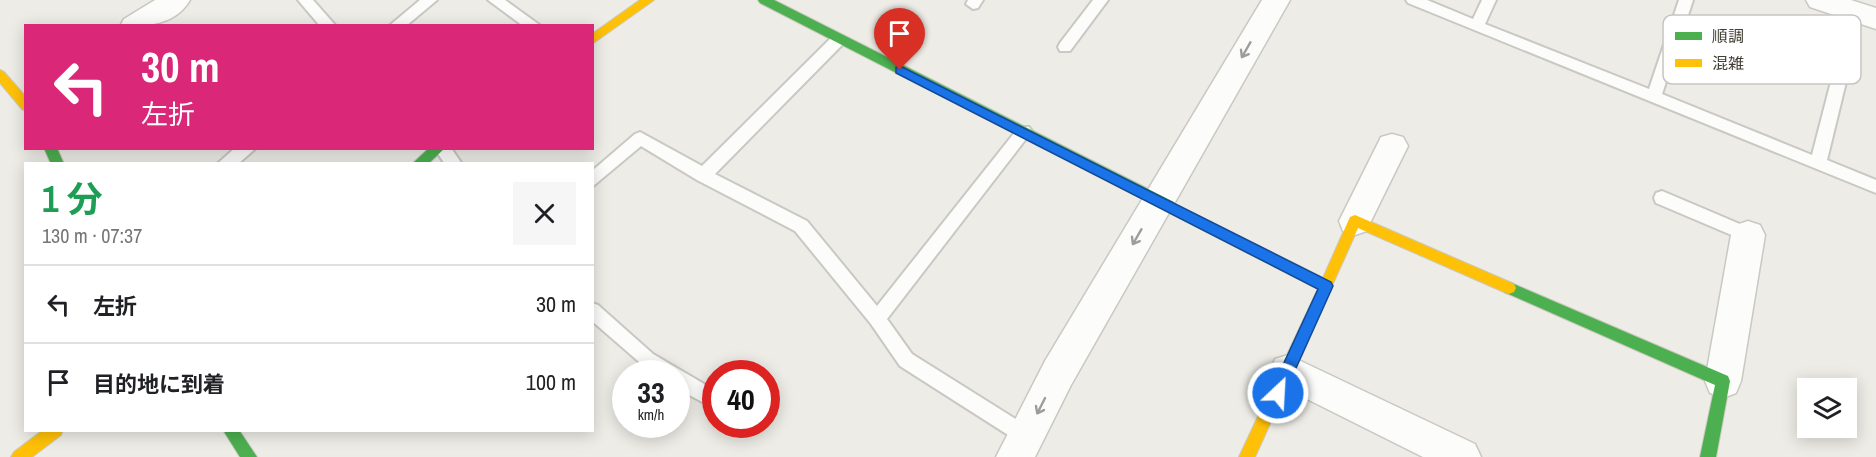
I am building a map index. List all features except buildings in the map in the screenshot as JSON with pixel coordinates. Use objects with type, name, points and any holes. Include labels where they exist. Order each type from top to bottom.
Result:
[{"type":"street","points":[[137,24],[176,0]]},
{"type":"street","points":[[594,39],[648,0]]},
{"type":"street","points":[[764,0],[838,40],[1024,131],[1326,286]]},
{"type":"street","points":[[1025,449],[1058,373],[1276,0]]},
{"type":"street","points":[[1820,0],[1866,16]]},
{"type":"street","points":[[1247,457],[1355,221],[1392,147]]},
{"type":"street","points":[[421,162],[437,150]]},
{"type":"street","points":[[1355,221],[1723,381]]},
{"type":"street","points":[[1708,457],[1748,235]]},
{"type":"street","points":[[1288,371],[1462,457]]},
{"type":"street","points":[[19,457],[53,432]]},
{"type":"street","points":[[231,432],[249,457]]},
{"type":"lane","points":[[305,0],[327,24]]},
{"type":"lane","points":[[399,24],[430,0]]},
{"type":"lane","points":[[495,0],[531,24]]},
{"type":"lane","points":[[1065,47],[1101,0]]},
{"type":"lane","points":[[1413,0],[1876,187]]},
{"type":"lane","points":[[1477,26],[1490,0]]},
{"type":"lane","points":[[1681,15],[1686,0]]},
{"type":"lane","points":[[1861,31],[1866,16]]},
{"type":"lane","points":[[703,175],[838,40]]},
{"type":"lane","points":[[1654,97],[1663,70]]},
{"type":"lane","points":[[1818,164],[1844,84]]},
{"type":"lane","points":[[877,319],[1024,131]]},
{"type":"lane","points":[[594,179],[640,138],[703,175],[801,226],[877,319],[906,360],[1025,449]]},
{"type":"lane","points":[[228,162],[245,150]]},
{"type":"lane","points":[[442,150],[452,162]]},
{"type":"lane","points":[[1662,198],[1748,235]]},
{"type":"lane","points":[[594,312],[647,360]]},
{"type":"traffic: fast","points":[[764,0],[1169,206]]},
{"type":"traffic: fast","points":[[51,150],[57,162]]},
{"type":"traffic: fast","points":[[421,162],[436,150]]},
{"type":"traffic: fast","points":[[1509,288],[1723,381],[1708,457]]},
{"type":"traffic: fast","points":[[231,432],[249,457]]},
{"type":"traffic: slow","points":[[594,39],[648,0]]},
{"type":"traffic: slow","points":[[0,75],[24,104]]},
{"type":"traffic: slow","points":[[1169,206],[1326,286],[1247,457]]},
{"type":"traffic: slow","points":[[1326,286],[1355,221],[1509,288]]},
{"type":"traffic: slow","points":[[19,457],[53,432]]},
{"type":"route","points":[[900,70],[1326,286],[1278,393]]}]
